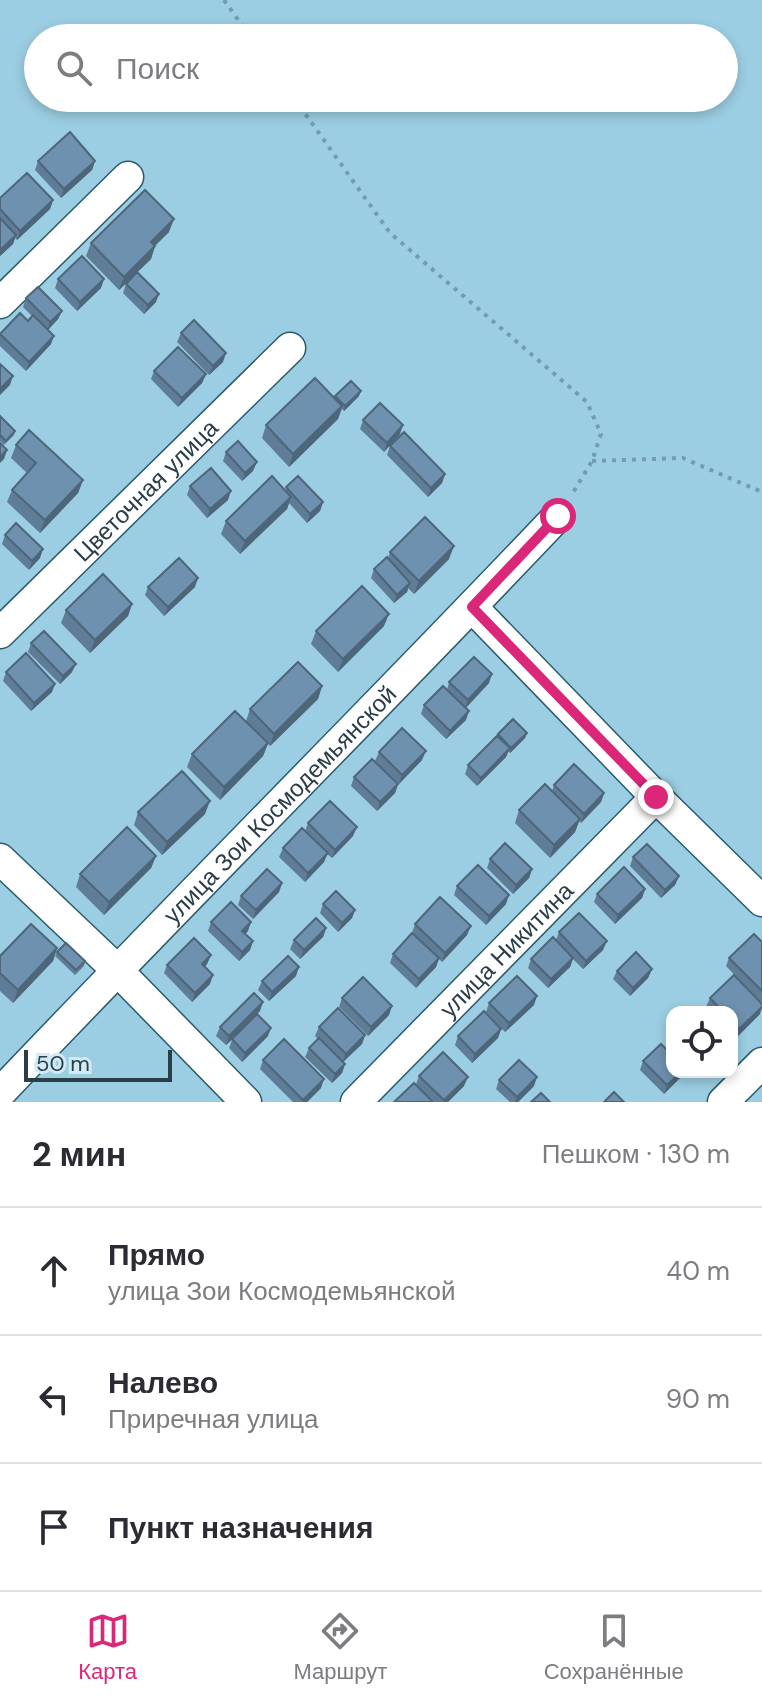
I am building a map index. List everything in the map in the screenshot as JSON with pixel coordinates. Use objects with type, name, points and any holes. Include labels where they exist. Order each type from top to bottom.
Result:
[{"type":"street","points":[[0,303],[128,177]]},
{"type":"street","name":"Цветочная улица","points":[[0,633],[290,348]]},
{"type":"street","name":"улица Зои Космодемьянской","points":[[0,1093],[558,516]]},
{"type":"street","points":[[472,607],[656,797],[762,901]]},
{"type":"street","name":"улица Никитина","points":[[356,1102],[656,797]]},
{"type":"street","points":[[0,859],[117,970],[246,1102]]},
{"type":"street","points":[[723,1102],[762,1063]]},
{"type":"path","points":[[224,0],[241,24]]},
{"type":"path","points":[[304,112],[390,233],[587,402],[601,434],[592,461],[558,516]]},
{"type":"path","points":[[592,461],[683,458],[762,492]]},
{"type":"building","points":[[70,132],[95,161],[64,189],[38,161]]},
{"type":"building","points":[[27,173],[53,200],[20,231],[0,209],[0,198]]},
{"type":"building","points":[[145,190],[174,219],[151,242],[155,246],[124,277],[91,243]]},
{"type":"building","points":[[0,218],[16,235],[0,250]]},
{"type":"building","points":[[82,256],[104,279],[80,302],[58,279]]},
{"type":"building","points":[[137,272],[159,294],[148,305],[126,284]]},
{"type":"building","points":[[38,287],[62,311],[50,322],[26,298]]},
{"type":"building","points":[[20,313],[28,321],[33,315],[54,336],[29,362],[0,334]]},
{"type":"building","points":[[194,320],[226,353],[213,366],[181,333]]},
{"type":"building","points":[[178,347],[206,374],[182,398],[154,371]]},
{"type":"building","points":[[0,364],[13,376],[0,389]]},
{"type":"building","points":[[315,378],[342,406],[293,454],[266,425]]},
{"type":"building","points":[[351,381],[361,391],[345,406],[335,396]]},
{"type":"building","points":[[380,403],[403,425],[387,443],[363,420]]},
{"type":"building","points":[[0,416],[15,431],[6,441],[0,435]]},
{"type":"building","points":[[29,430],[83,480],[45,520],[12,490],[36,463],[16,445]]},
{"type":"building","points":[[404,432],[445,474],[431,488],[390,446]]},
{"type":"building","points":[[238,441],[257,462],[245,473],[226,452]]},
{"type":"building","points":[[0,443],[7,450],[0,457]]},
{"type":"building","points":[[211,468],[231,491],[210,509],[190,486]]},
{"type":"building","points":[[272,476],[291,497],[245,541],[226,521]]},
{"type":"building","points":[[298,476],[323,502],[310,514],[286,487]]},
{"type":"building","points":[[425,517],[454,546],[419,581],[390,552]]},
{"type":"building","points":[[16,523],[43,549],[32,561],[5,535]]},
{"type":"building","points":[[387,557],[410,583],[397,595],[374,569]]},
{"type":"building","points":[[179,558],[198,578],[168,607],[148,587]]},
{"type":"building","points":[[103,574],[132,604],[95,640],[66,610]]},
{"type":"building","points":[[362,586],[389,614],[343,659],[316,631]]},
{"type":"building","points":[[44,631],[76,664],[63,676],[31,643]]},
{"type":"building","points":[[26,653],[55,684],[34,703],[6,672]]},
{"type":"building","points":[[474,657],[492,674],[468,700],[449,682]]},
{"type":"building","points":[[298,662],[322,686],[274,734],[250,709]]},
{"type":"building","points":[[443,686],[469,711],[450,731],[424,705]]},
{"type":"building","points":[[235,711],[268,743],[224,787],[192,754]]},
{"type":"building","points":[[513,719],[527,733],[511,748],[498,734]]},
{"type":"building","points":[[402,728],[426,751],[402,775],[379,752]]},
{"type":"building","points":[[497,736],[510,748],[481,778],[468,765]]},
{"type":"building","points":[[372,759],[398,784],[380,802],[354,777]]},
{"type":"building","points":[[574,764],[604,793],[584,814],[554,785]]},
{"type":"building","points":[[182,771],[210,801],[167,842],[138,812]]},
{"type":"building","points":[[545,784],[580,819],[554,845],[519,810]]},
{"type":"building","points":[[330,801],[357,827],[335,850],[308,823]]},
{"type":"building","points":[[127,827],[156,856],[109,902],[80,874]]},
{"type":"building","points":[[302,828],[328,853],[308,873],[283,848]]},
{"type":"building","points":[[505,843],[532,869],[516,885],[490,859]]},
{"type":"building","points":[[647,844],[679,876],[665,890],[633,857]]},
{"type":"building","points":[[478,865],[509,895],[489,916],[457,886]]},
{"type":"building","points":[[624,867],[645,889],[618,915],[597,894]]},
{"type":"building","points":[[267,869],[282,883],[256,910],[241,896]]},
{"type":"building","points":[[336,891],[355,910],[342,923],[323,904]]},
{"type":"building","points":[[440,897],[471,926],[445,953],[415,924]]},
{"type":"building","points":[[231,902],[251,922],[242,931],[253,941],[242,952],[211,922]]},
{"type":"building","points":[[579,913],[607,941],[586,961],[559,932]]},
{"type":"building","points":[[316,918],[326,928],[304,950],[294,940]]},
{"type":"building","points":[[31,924],[57,948],[18,990],[0,973],[0,956]]},
{"type":"building","points":[[412,933],[439,958],[419,979],[393,954]]},
{"type":"building","points":[[754,934],[762,942],[762,991],[729,958]]},
{"type":"building","points":[[553,937],[573,958],[551,979],[531,959]]},
{"type":"building","points":[[194,938],[211,955],[202,964],[213,975],[195,993],[167,965]]},
{"type":"building","points":[[66,943],[85,961],[76,970],[57,952]]},
{"type":"building","points":[[636,952],[652,969],[633,988],[617,971]]},
{"type":"building","points":[[288,956],[299,967],[272,992],[262,981]]},
{"type":"building","points":[[734,975],[762,1007],[739,1029],[738,1006],[717,1006],[710,998]]},
{"type":"building","points":[[517,976],[537,996],[509,1023],[489,1003]]},
{"type":"building","points":[[363,977],[392,1006],[371,1027],[342,998]]},
{"type":"building","points":[[254,993],[263,1002],[229,1036],[220,1027]]},
{"type":"building","points":[[338,1008],[365,1035],[346,1054],[319,1027]]},
{"type":"building","points":[[484,1011],[501,1029],[475,1054],[458,1036]]},
{"type":"building","points":[[257,1014],[271,1028],[245,1053],[232,1039]]},
{"type":"building","points":[[319,1038],[345,1064],[335,1074],[309,1048]]},
{"type":"building","points":[[284,1039],[324,1079],[303,1100],[263,1060]]},
{"type":"building","points":[[661,1044],[666,1049],[666,1078],[675,1078],[667,1085],[643,1061]]},
{"type":"building","points":[[443,1052],[468,1077],[444,1100],[419,1076]]},
{"type":"building","points":[[519,1060],[537,1077],[517,1097],[499,1080]]},
{"type":"building","points":[[414,1083],[431,1102],[394,1102]]},
{"type":"building","points":[[614,1092],[624,1102],[604,1102]]},
{"type":"building","points":[[541,1093],[550,1102],[531,1102]]},
{"type":"route","points":[[558,516],[472,607],[656,797]]}]
